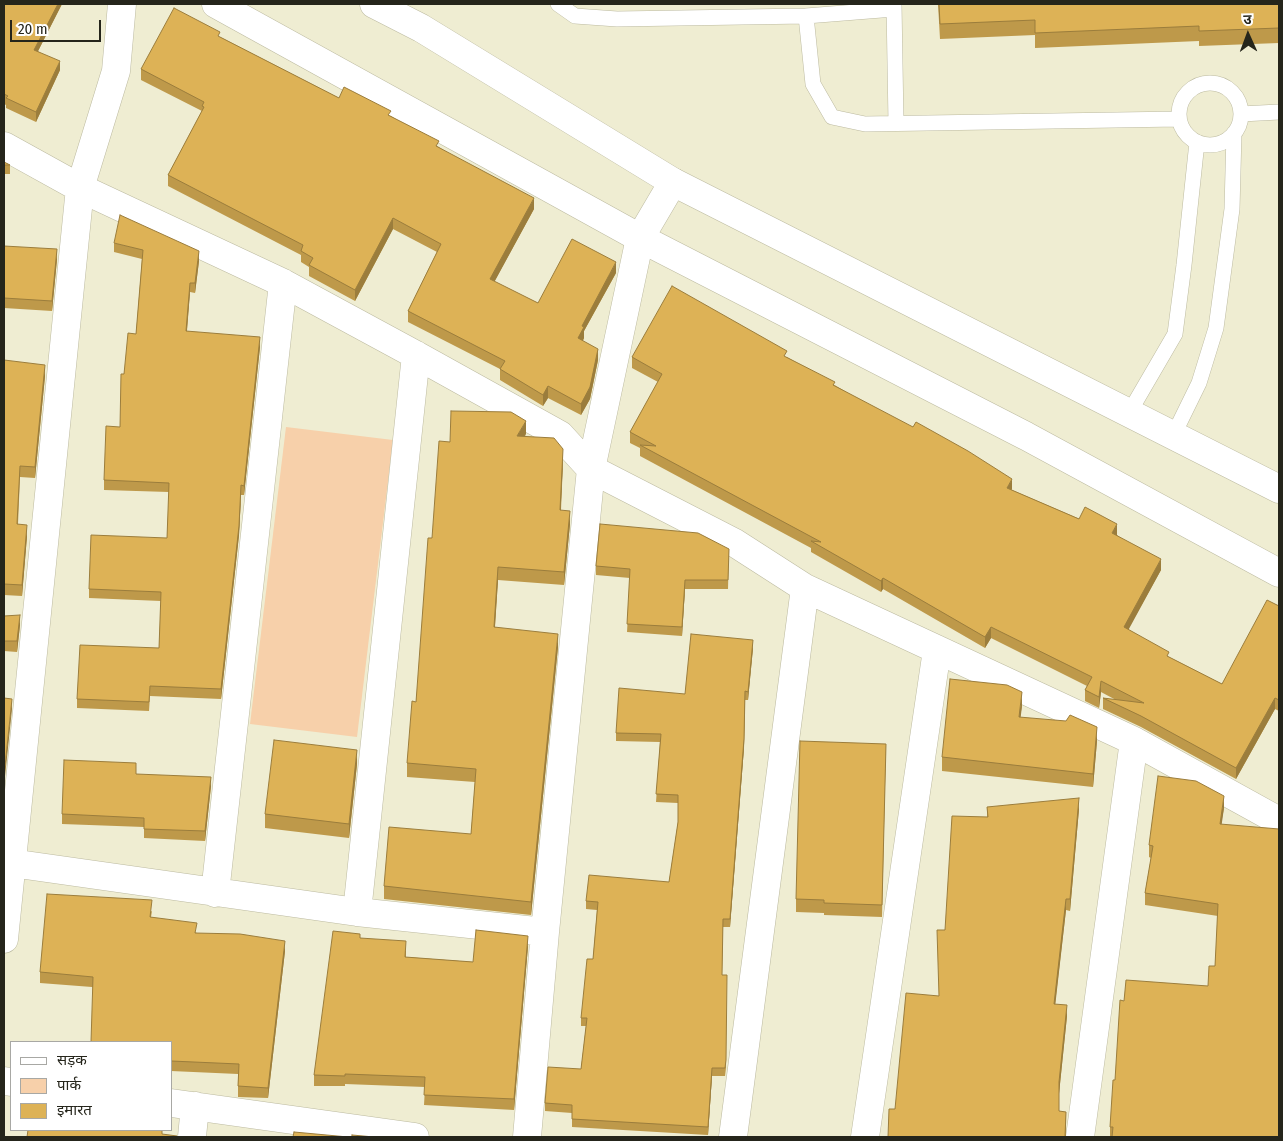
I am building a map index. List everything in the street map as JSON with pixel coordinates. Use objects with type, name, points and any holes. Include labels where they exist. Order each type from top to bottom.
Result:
[{"type":"street","points":[[4,939],[8,863],[80,188],[116,71],[122,4]]},
{"type":"street","points":[[216,4],[640,238],[1026,436],[1279,573]]},
{"type":"street","points":[[374,4],[421,28],[673,182],[1279,489]]},
{"type":"street","points":[[4,146],[80,188],[283,282],[416,355],[560,435],[591,469],[735,543],[805,588],[1134,741],[1279,821]]},
{"type":"street","points":[[527,1137],[545,932],[591,469],[640,238],[673,182]]},
{"type":"street","points":[[215,893],[283,282]]},
{"type":"street","points":[[357,912],[416,355]]},
{"type":"street","points":[[733,1137],[805,588]]},
{"type":"street","points":[[865,1137],[937,650]]},
{"type":"street","points":[[1080,1137],[1134,741]]},
{"type":"street","points":[[8,863],[357,912],[545,932]]},
{"type":"street","points":[[192,1137],[183,1104],[415,1137]]},
{"type":"lane","points":[[558,4],[575,16],[617,19],[806,16],[894,6],[896,123]]},
{"type":"lane","points":[[806,16],[813,84],[832,117],[865,124],[1179,119]]},
{"type":"lane","points":[[1174,436],[1199,384],[1216,328],[1232,216],[1234,133],[1239,124],[1241,114],[1234,94],[1226,87],[1206,83],[1188,92],[1182,99],[1179,119],[1188,136],[1197,142],[1216,144],[1234,133]]},
{"type":"lane","points":[[1241,114],[1279,112]]},
{"type":"lane","points":[[1129,413],[1175,334],[1197,142]]},
{"type":"green space","points":[[286,427],[393,440],[357,737],[250,724]]},
{"type":"building","points":[[4,4],[58,4],[34,50],[60,61],[36,112],[6,98],[8,96],[4,94]]},
{"type":"building","points":[[939,4],[1279,4],[1279,28],[1199,31],[1199,26],[1035,33],[1035,20],[940,24]]},
{"type":"building","points":[[174,8],[220,32],[218,36],[339,98],[344,87],[391,111],[388,115],[439,141],[436,146],[534,198],[490,279],[538,303],[572,239],[616,262],[582,326],[584,327],[578,338],[598,349],[590,387],[581,404],[548,386],[543,395],[500,369],[505,361],[408,311],[441,244],[393,218],[355,290],[309,265],[313,258],[301,251],[303,245],[168,175],[204,107],[202,106],[204,102],[141,69]]},
{"type":"building","points":[[120,215],[199,251],[195,283],[190,283],[186,331],[260,337],[244,486],[241,485],[239,526],[221,689],[150,686],[149,702],[77,699],[80,645],[159,648],[161,592],[89,589],[91,535],[167,538],[169,483],[104,480],[106,426],[120,427],[121,374],[124,374],[128,333],[136,334],[143,250],[114,243]]},
{"type":"building","points":[[4,246],[57,249],[52,301],[4,298]]},
{"type":"building","points":[[672,286],[787,351],[784,356],[835,382],[833,385],[913,427],[916,422],[968,451],[1012,479],[1007,488],[1079,519],[1085,507],[1117,524],[1112,533],[1161,559],[1124,627],[1169,652],[1167,656],[1222,684],[1267,600],[1279,606],[1279,700],[1275,698],[1236,768],[1141,716],[1103,698],[1144,703],[1101,681],[1099,697],[1085,690],[1092,677],[991,627],[985,637],[883,578],[881,581],[811,541],[821,542],[640,445],[656,446],[630,432],[662,374],[632,357]]},
{"type":"building","points":[[4,360],[45,365],[35,467],[20,466],[17,524],[27,525],[22,585],[4,584]]},
{"type":"building","points":[[451,411],[511,412],[526,421],[517,436],[554,438],[563,449],[560,510],[570,511],[564,572],[498,567],[494,627],[558,634],[531,902],[384,886],[389,827],[471,834],[476,769],[407,763],[412,701],[416,702],[428,538],[432,538],[439,441],[450,442]]},
{"type":"building","points":[[600,524],[698,533],[729,549],[728,580],[685,580],[682,627],[627,624],[630,569],[596,566]]},
{"type":"building","points":[[20,615],[17,641],[4,641],[4,616]]},
{"type":"building","points":[[691,634],[753,640],[748,692],[745,691],[744,739],[730,919],[723,919],[722,975],[727,975],[725,1068],[712,1068],[708,1127],[572,1119],[572,1105],[545,1103],[548,1067],[581,1069],[587,1018],[581,1018],[587,959],[593,959],[598,902],[586,901],[589,875],[669,882],[678,822],[678,795],[656,794],[661,734],[616,733],[619,688],[685,694]]},
{"type":"building","points":[[950,679],[1007,685],[1022,692],[1019,717],[1066,721],[1070,715],[1097,727],[1093,774],[942,757]]},
{"type":"building","points":[[4,698],[12,699],[4,776]]},
{"type":"building","points":[[274,740],[357,750],[349,824],[265,814]]},
{"type":"building","points":[[800,741],[886,744],[882,905],[824,903],[824,900],[796,899]]},
{"type":"building","points":[[64,760],[136,763],[136,774],[211,777],[205,831],[144,829],[144,818],[62,814]]},
{"type":"building","points":[[1158,776],[1196,781],[1224,796],[1220,824],[1279,829],[1279,1137],[1112,1137],[1113,1127],[1110,1127],[1120,1000],[1124,1001],[1126,980],[1208,986],[1209,966],[1215,966],[1218,904],[1145,893],[1153,846],[1149,845]]},
{"type":"building","points":[[1079,798],[1070,899],[1066,899],[1054,1004],[1067,1005],[1059,1082],[1059,1111],[1066,1112],[1065,1137],[888,1137],[889,1109],[895,1109],[906,993],[939,996],[937,930],[945,930],[952,816],[988,817],[987,807]]},
{"type":"building","points":[[47,894],[152,900],[150,917],[197,923],[195,933],[240,934],[285,941],[268,1088],[238,1086],[239,1064],[172,1061],[172,1041],[91,1041],[93,977],[40,972]]},
{"type":"building","points":[[476,930],[528,936],[514,1099],[424,1095],[425,1077],[345,1074],[345,1076],[314,1075],[333,931],[360,934],[360,938],[406,941],[405,957],[473,962]]},
{"type":"building","points":[[28,1131],[162,1131],[162,1134],[177,1136],[177,1137],[27,1137]]},
{"type":"building","points":[[294,1132],[348,1137],[293,1137]]},
{"type":"building","points":[[352,1135],[374,1137],[352,1137]]}]
